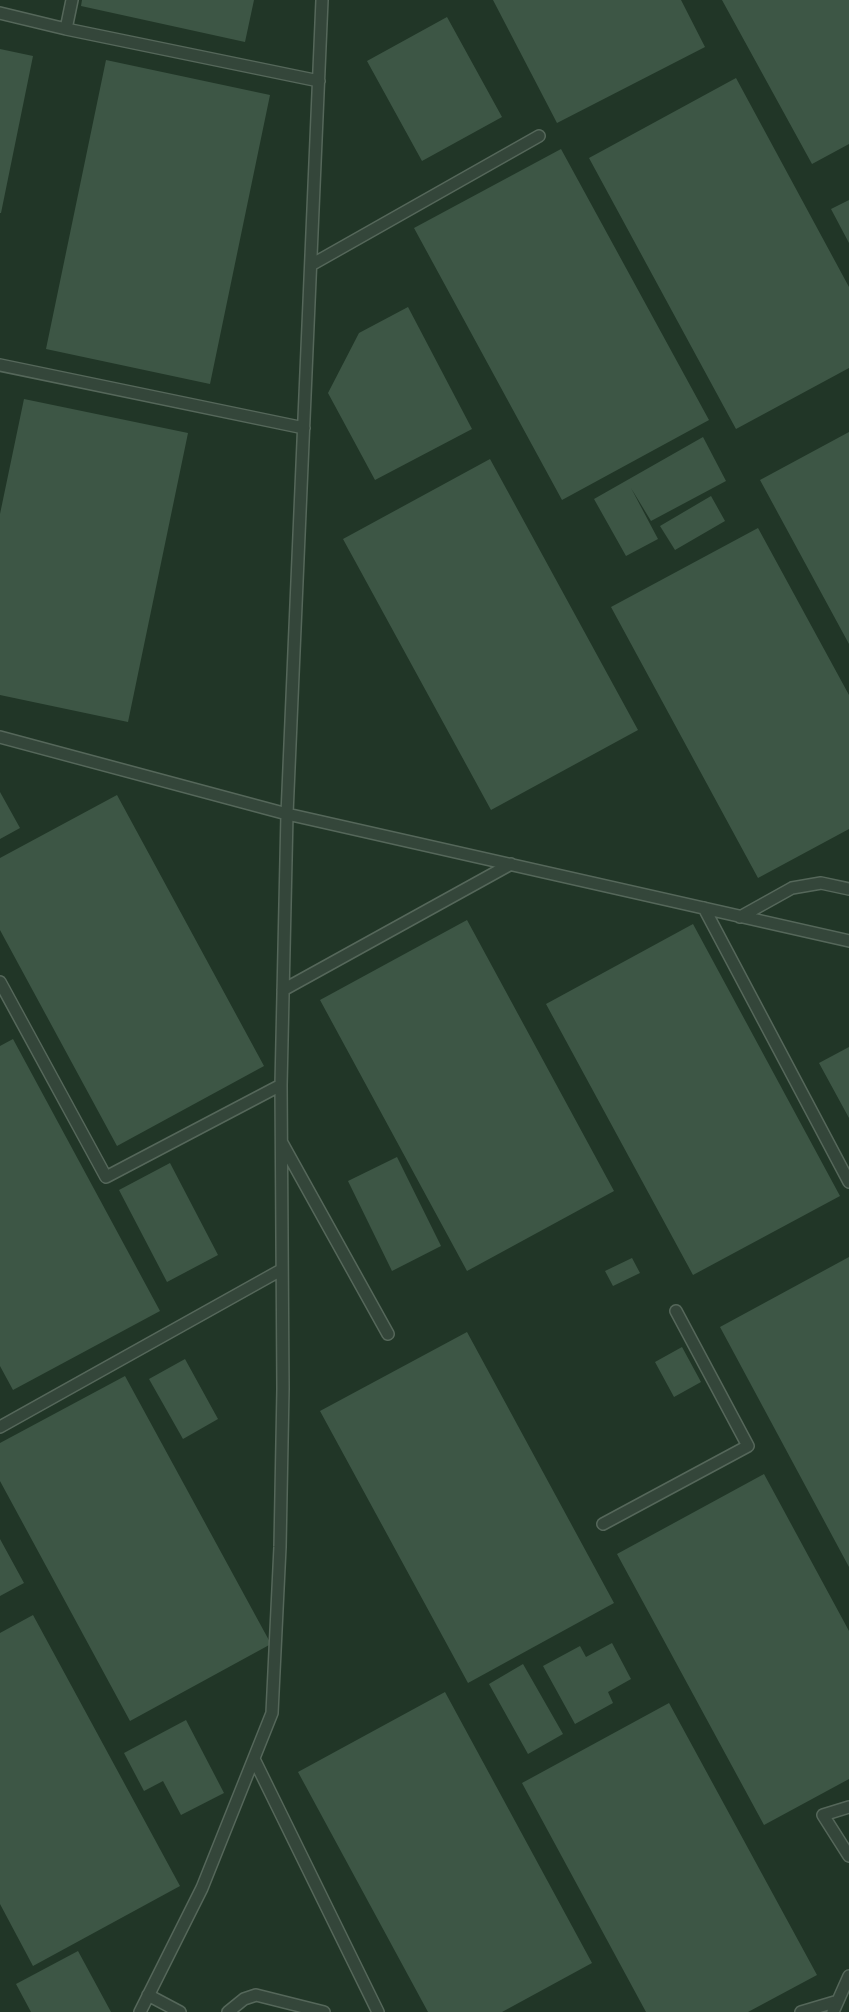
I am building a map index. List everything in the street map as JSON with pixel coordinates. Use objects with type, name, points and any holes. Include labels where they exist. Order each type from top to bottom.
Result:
[{"type":"lane","points":[[66,30],[72,0]]},
{"type":"lane","points":[[140,2012],[202,1888],[272,1713],[280,1547],[283,1389],[281,1085],[287,814],[322,0]]},
{"type":"lane","points":[[0,13],[66,30],[319,81]]},
{"type":"lane","points":[[311,265],[539,136]]},
{"type":"lane","points":[[0,365],[304,428]]},
{"type":"lane","points":[[0,736],[287,814],[849,941]]},
{"type":"lane","points":[[283,990],[511,864]]},
{"type":"lane","points":[[740,917],[792,888],[821,883],[849,889]]},
{"type":"lane","points":[[704,908],[849,1182]]},
{"type":"lane","points":[[0,982],[5,1005],[106,1177],[281,1085]]},
{"type":"lane","points":[[281,1142],[388,1334]]},
{"type":"lane","points":[[0,1427],[281,1270]]},
{"type":"lane","points":[[604,1524],[748,1446],[676,1311]]},
{"type":"lane","points":[[254,1759],[378,2012]]},
{"type":"lane","points":[[849,1807],[823,1815],[849,1856]]},
{"type":"lane","points":[[801,2012],[835,2007],[849,1976]]},
{"type":"lane","points":[[228,2012],[244,1999],[256,1995],[324,2012]]},
{"type":"lane","points":[[148,1996],[180,2012]]},
{"type":"building","points":[[82,0],[254,0],[245,42],[81,6]]},
{"type":"building","points":[[493,0],[681,0],[705,47],[557,123]]},
{"type":"building","points":[[722,0],[849,0],[849,144],[812,164]]},
{"type":"building","points":[[447,17],[502,117],[422,161],[367,61]]},
{"type":"building","points":[[0,49],[33,56],[1,213],[0,213]]},
{"type":"building","points":[[106,60],[270,95],[210,384],[46,349]]},
{"type":"building","points":[[736,78],[849,287],[849,368],[736,429],[589,158]]},
{"type":"building","points":[[561,149],[709,420],[562,500],[414,228]]},
{"type":"building","points":[[849,200],[849,243],[831,209]]},
{"type":"building","points":[[408,307],[472,429],[375,480],[328,393],[359,333]]},
{"type":"building","points":[[24,399],[188,433],[128,722],[0,695],[0,514]]},
{"type":"building","points":[[849,432],[849,644],[760,480]]},
{"type":"building","points":[[703,437],[726,481],[651,521],[631,488],[658,539],[626,556],[594,499]]},
{"type":"building","points":[[490,459],[638,730],[491,810],[343,539]]},
{"type":"building","points":[[711,496],[725,521],[675,550],[660,526]]},
{"type":"building","points":[[758,528],[849,695],[849,829],[758,878],[611,607]]},
{"type":"building","points":[[0,792],[20,828],[0,839]]},
{"type":"building","points":[[117,795],[264,1066],[117,1146],[0,930],[0,858]]},
{"type":"building","points":[[467,920],[614,1191],[467,1271],[320,1000]]},
{"type":"building","points":[[693,924],[840,1196],[693,1275],[546,1004]]},
{"type":"building","points":[[13,1039],[160,1311],[13,1390],[0,1366],[0,1046]]},
{"type":"building","points":[[849,1047],[849,1118],[819,1063]]},
{"type":"building","points":[[397,1157],[441,1246],[392,1271],[348,1181]]},
{"type":"building","points":[[170,1163],[218,1255],[167,1282],[119,1190]]},
{"type":"building","points":[[849,1257],[849,1567],[720,1327]]},
{"type":"building","points":[[632,1258],[640,1273],[613,1286],[605,1271]]},
{"type":"building","points":[[467,1332],[614,1603],[468,1683],[320,1411]]},
{"type":"building","points":[[682,1347],[701,1382],[674,1397],[655,1362]]},
{"type":"building","points":[[185,1359],[218,1419],[183,1439],[149,1379]]},
{"type":"building","points":[[125,1376],[271,1644],[130,1721],[0,1481],[0,1443]]},
{"type":"building","points":[[764,1474],[849,1631],[849,1779],[764,1825],[617,1554]]},
{"type":"building","points":[[0,1539],[24,1583],[0,1596]]},
{"type":"building","points":[[33,1615],[180,1886],[33,1966],[0,1904],[0,1633]]},
{"type":"building","points":[[612,1643],[631,1679],[608,1692],[613,1703],[575,1724],[543,1666],[580,1646],[586,1657]]},
{"type":"building","points":[[523,1664],[563,1734],[528,1754],[489,1684]]},
{"type":"building","points":[[445,1692],[592,1963],[502,2012],[428,2012],[298,1772]]},
{"type":"building","points":[[669,1703],[817,1975],[748,2012],[646,2012],[522,1783]]},
{"type":"building","points":[[186,1720],[224,1793],[181,1815],[163,1781],[144,1791],[124,1753]]},
{"type":"building","points":[[78,1951],[111,2012],[31,2012],[16,1984]]}]
